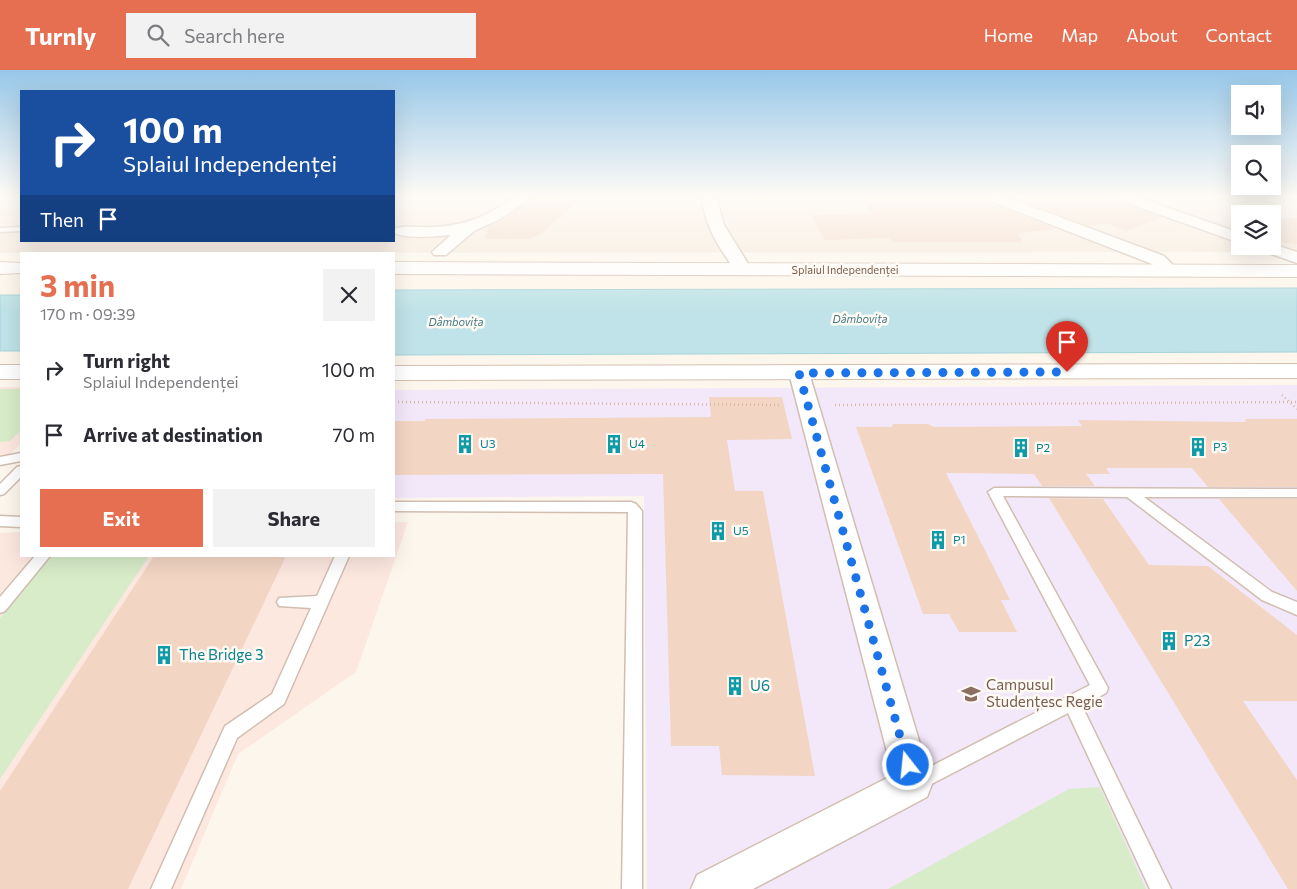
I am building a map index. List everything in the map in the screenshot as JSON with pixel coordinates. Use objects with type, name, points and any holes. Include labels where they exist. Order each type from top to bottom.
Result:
[{"type":"main road","name":"Splaiul Independenței","points":[[395,268],[438,260],[744,270],[1297,271]]},
{"type":"main road","points":[[0,268],[20,268]]},
{"type":"main road","points":[[395,373],[1297,371]]},
{"type":"main road","points":[[0,372],[20,372]]},
{"type":"street","points":[[405,235],[438,260],[462,235]]},
{"type":"street","points":[[723,235],[732,255],[744,270]]},
{"type":"street","points":[[1093,235],[1158,260],[1171,271]]},
{"type":"street","points":[[1281,253],[1297,258]]},
{"type":"street","points":[[711,889],[914,784],[799,373]]},
{"type":"lane","points":[[0,461],[20,457]]},
{"type":"lane","points":[[0,491],[20,471]]},
{"type":"lane","points":[[914,784],[1100,688],[994,492],[1297,493]]},
{"type":"lane","points":[[1129,492],[1267,596],[1297,609]]},
{"type":"lane","points":[[395,507],[631,507],[635,511],[632,889]]},
{"type":"lane","points":[[0,521],[20,522]]},
{"type":"lane","points":[[0,607],[42,557]]},
{"type":"lane","points":[[161,889],[231,732],[278,700],[342,557]]},
{"type":"lane","points":[[284,602],[322,602]]},
{"type":"lane","points":[[1072,703],[1161,889]]},
{"type":"path","points":[[1279,393],[1297,409]]},
{"type":"path","points":[[395,402],[808,406],[1297,402]]},
{"type":"shaded area","points":[[0,235],[20,235],[20,242],[395,242],[395,235],[1231,235],[1231,252],[0,253]]},
{"type":"shaded area","points":[[1281,235],[1297,235],[1297,252],[1281,252]]},
{"type":"shaded area","name":"Campusul Studențesc Regie","points":[[1297,385],[1297,889],[647,889],[644,496],[395,498],[395,390]]},
{"type":"shaded area","points":[[0,387],[20,387],[20,444],[0,464]]},
{"type":"shaded area","points":[[395,522],[408,522],[356,672],[238,754],[181,889],[0,889],[0,533],[20,532],[20,557],[395,557]]},
{"type":"green space","points":[[0,389],[20,389],[20,431],[10,441],[0,442]]},
{"type":"green space","points":[[50,557],[148,557],[0,779],[0,618]]},
{"type":"green space","points":[[1100,787],[1146,889],[888,889],[1069,789]]},
{"type":"water","name":"Dâmbovița","points":[[1297,288],[1297,352],[395,355],[395,290]]},
{"type":"water","points":[[0,295],[20,295],[20,351],[0,351]]},
{"type":"building","points":[[485,235],[539,235],[527,239],[484,239]]},
{"type":"building","points":[[822,235],[1019,235],[1022,242],[892,242],[889,238],[825,240]]},
{"type":"building","points":[[1281,235],[1297,235],[1297,244],[1281,243]]},
{"type":"building","points":[[709,397],[782,397],[792,439],[727,440],[735,491],[763,491],[815,776],[722,775],[719,746],[671,746],[663,474],[395,475],[395,421],[425,421],[425,419],[711,417]]},
{"type":"building","points":[[1246,419],[1297,419],[1297,487],[1208,487],[1192,468],[1106,468],[1110,474],[1086,474],[1095,486],[1042,486],[1034,474],[946,473],[1010,600],[1001,600],[1017,632],[959,632],[949,614],[923,614],[856,427],[892,427],[893,424],[928,424],[934,427],[1082,426],[1078,420],[1245,422]]},
{"type":"building","name":"P23","points":[[1049,498],[1103,499],[1149,565],[1208,566],[1297,635],[1297,701],[1243,701],[1297,780],[1297,889],[1288,889]]},
{"type":"building","points":[[1219,499],[1297,499],[1297,591]]},
{"type":"building","name":"The Bridge 3","points":[[153,557],[286,557],[128,889],[0,889],[0,791]]},
{"type":"place","name":"U3","points":[[465,444]]},
{"type":"place","name":"U4","points":[[614,444]]},
{"type":"place","name":"P3","points":[[1198,447]]},
{"type":"place","name":"P2","points":[[1021,448]]},
{"type":"place","name":"U5","points":[[718,531]]},
{"type":"place","name":"P1","points":[[938,540]]},
{"type":"place","name":"P23","points":[[1169,641]]},
{"type":"place","name":"The Bridge 3","points":[[164,655]]},
{"type":"place","name":"U6","points":[[735,686]]},
{"type":"place","name":"Campusul Studențesc Regie","points":[[971,694]]},
{"type":"route","points":[[908,765],[799,373],[1067,372]]}]
